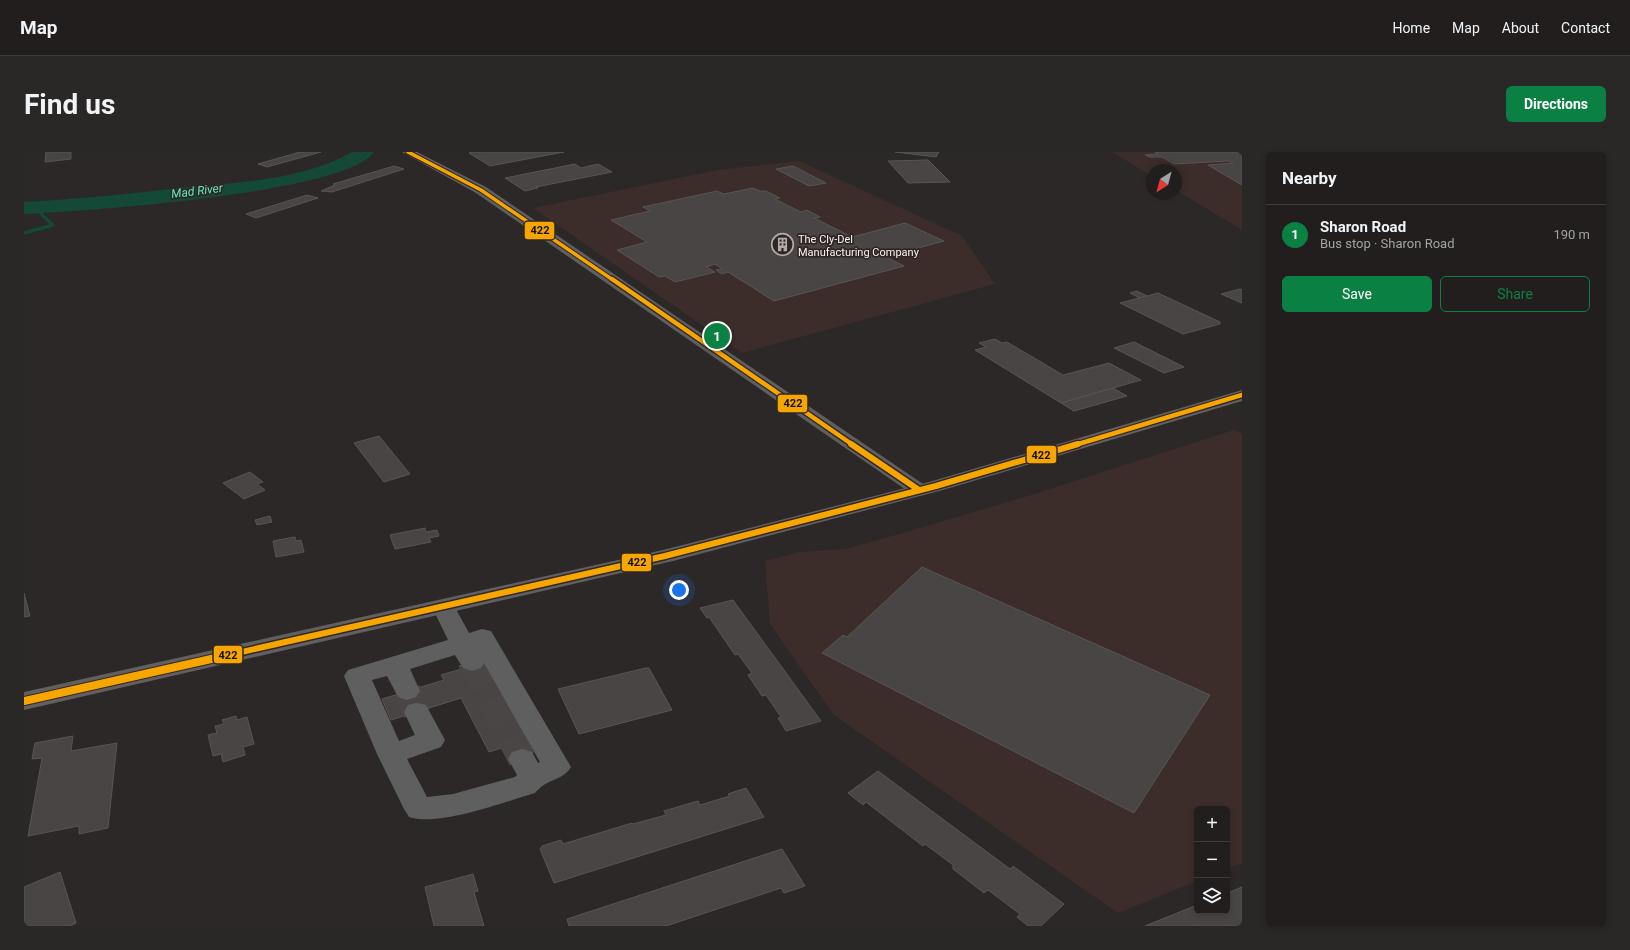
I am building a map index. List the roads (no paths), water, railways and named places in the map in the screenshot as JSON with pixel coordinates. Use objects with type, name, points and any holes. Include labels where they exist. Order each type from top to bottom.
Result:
[{"type":"main road","points":[[24,701],[665,556],[919,490],[1242,395]]},
{"type":"street","points":[[408,152],[481,190],[919,490]]},
{"type":"street","points":[[444,607],[467,653]]},
{"type":"street","points":[[482,637],[557,767],[527,768],[525,785],[519,788],[453,805],[419,808],[391,754],[357,676],[395,664],[467,653],[482,637]]},
{"type":"street","points":[[391,754],[431,740],[395,664]]},
{"type":"waterway","name":"Mad River","points":[[24,208],[117,201],[273,183],[325,171],[347,163],[365,152]]},
{"type":"waterway","points":[[24,233],[53,225],[42,215],[39,207]]},
{"type":"tunnel","points":[[472,662],[522,759]]},
{"type":"tunnel","points":[[407,691],[417,712]]},
{"type":"place","name":"The Cly-Del Manufacturing Company","points":[[782,245]]},
{"type":"place","name":"Sharon Road","points":[[717,336]]}]
